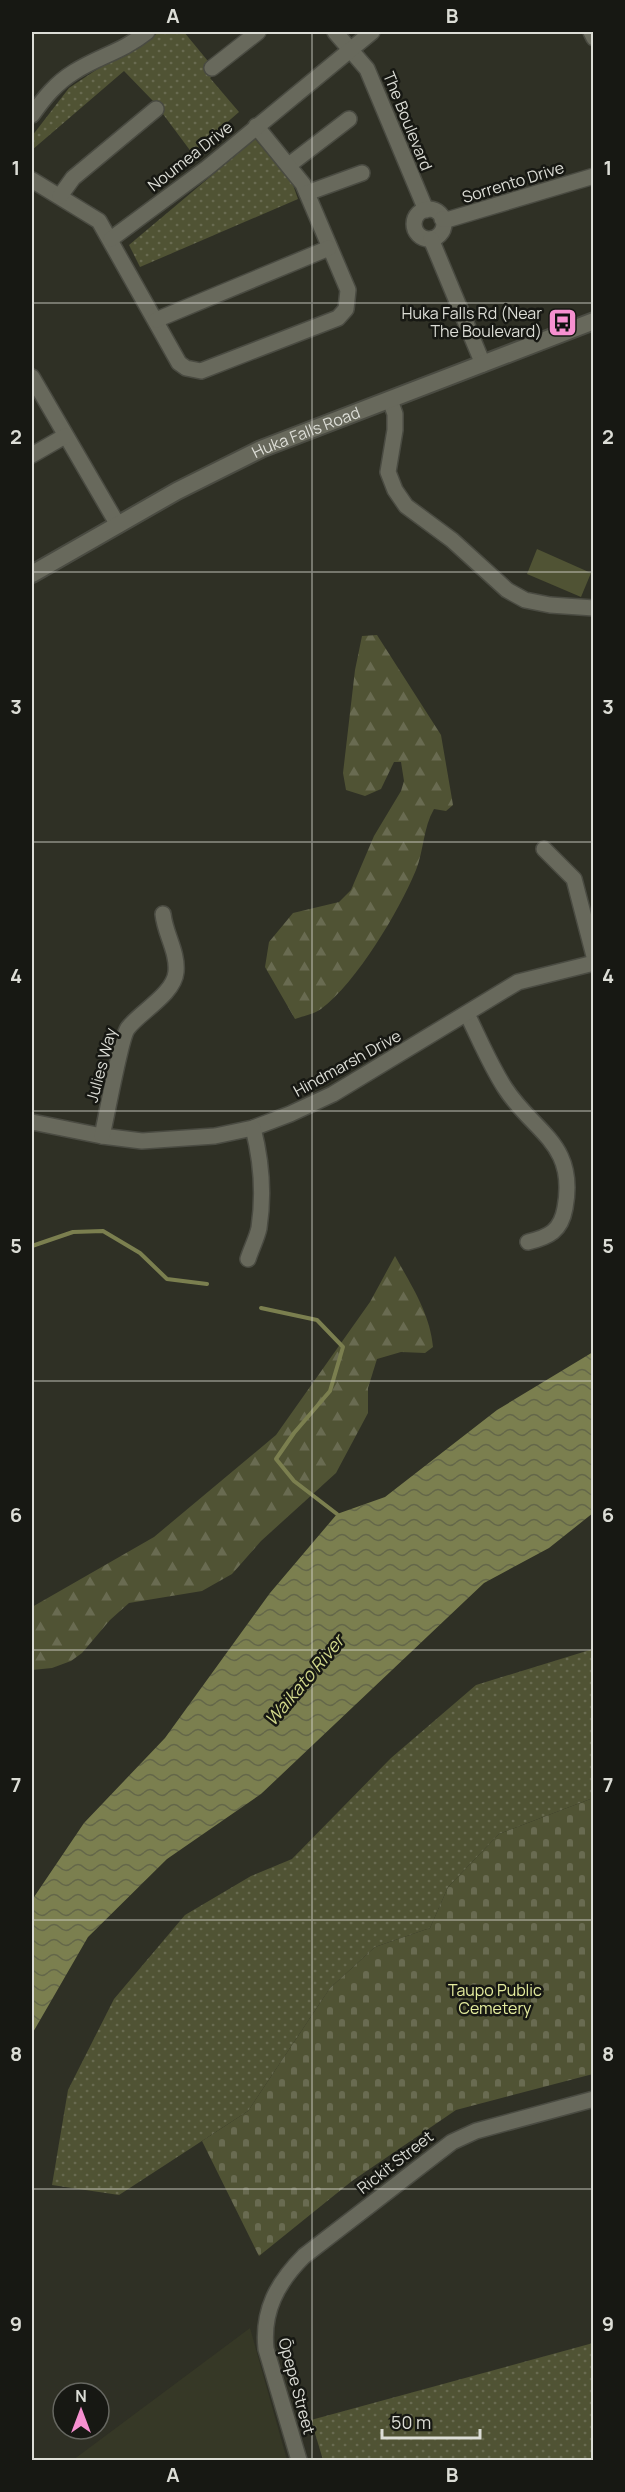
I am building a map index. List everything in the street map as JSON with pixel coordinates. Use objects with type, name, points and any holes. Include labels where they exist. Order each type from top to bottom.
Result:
[{"type":"street","points":[[32,115],[60,82],[75,71],[131,44],[147,32]]},
{"type":"street","points":[[212,68],[258,32]]},
{"type":"street","points":[[335,32],[351,49],[372,32]]},
{"type":"street","points":[[591,32],[594,38]]},
{"type":"street","name":"Noumea Drive","points":[[111,239],[207,168],[351,49]]},
{"type":"street","name":"The Boulevard","points":[[351,49],[367,69],[426,210]]},
{"type":"street","points":[[60,196],[73,178],[156,109]]},
{"type":"street","points":[[289,165],[349,119]]},
{"type":"street","points":[[32,180],[99,221],[179,363],[186,368],[201,371],[338,318],[345,309],[348,290],[303,184],[256,126]]},
{"type":"street","points":[[307,193],[362,173]]},
{"type":"street","name":"Sorrento Drive","points":[[442,219],[450,219],[594,176]]},
{"type":"street","points":[[426,210],[435,211],[442,219],[442,230],[430,239],[421,237],[415,229],[415,219],[426,210]]},
{"type":"street","points":[[430,239],[483,364]]},
{"type":"street","points":[[156,320],[329,248]]},
{"type":"street","name":"Huka Falls Road","points":[[32,573],[252,453],[594,321]]},
{"type":"street","points":[[32,377],[117,525]]},
{"type":"street","points":[[390,400],[394,414],[394,430],[388,472],[395,490],[406,506],[452,540],[507,590],[525,600],[550,605],[594,608]]},
{"type":"street","points":[[32,455],[65,436]]},
{"type":"street","points":[[544,849],[574,879],[594,956]]},
{"type":"street","name":"Julies Way","points":[[102,1136],[126,1029],[170,986],[176,972],[173,948],[165,928],[163,914]]},
{"type":"street","name":"Hindmarsh Drive","points":[[32,1122],[102,1136],[142,1141],[171,1141],[215,1136],[253,1128],[333,1094],[518,982],[594,963]]},
{"type":"street","points":[[467,1014],[505,1088],[547,1135],[566,1168],[569,1186],[563,1219],[550,1235],[528,1242]]},
{"type":"street","points":[[248,1260],[259,1229],[261,1185],[258,1147],[253,1128]]},
{"type":"street","name":"Rickit Street","points":[[266,2319],[271,2300],[290,2270],[304,2256],[434,2153],[476,2131],[594,2099]]},
{"type":"street","name":"Ōpepe Street","points":[[266,2319],[266,2349],[298,2460]]},
{"type":"shaded area","points":[[250,2328],[287,2460],[73,2460],[98,2441],[111,2441],[111,2432]]},
{"type":"green space","points":[[159,32],[184,32],[217,72],[210,78],[239,112],[192,153],[154,102],[124,71],[32,150],[32,136],[69,88],[99,68],[145,43]]},
{"type":"green space","points":[[255,139],[292,182],[298,199],[140,267],[129,245]]},
{"type":"green space","points":[[537,549],[591,573],[581,597],[527,574]]},
{"type":"green space","points":[[377,635],[441,735],[453,805],[446,811],[434,809],[419,862],[409,887],[376,945],[349,982],[321,1009],[295,1019],[265,967],[269,942],[293,913],[339,902],[351,890],[374,836],[401,791],[404,781],[401,762],[394,762],[381,789],[365,796],[346,790],[343,773],[355,670],[362,636]]},
{"type":"green space","points":[[395,1256],[424,1311],[433,1347],[425,1353],[401,1352],[377,1359],[368,1388],[368,1413],[336,1473],[261,1541],[232,1574],[202,1591],[129,1603],[110,1620],[82,1653],[71,1661],[52,1668],[32,1670],[32,1607],[154,1537],[276,1435],[370,1302]]},
{"type":"green space","points":[[593,1649],[593,1798],[499,1834],[448,1887],[430,1928],[375,1947],[330,1988],[248,2111],[119,2195],[52,2185],[68,2090],[114,1999],[185,1915],[251,1876],[292,1859],[391,1758],[476,1685]]},
{"type":"green space","name":"Taupo Public Cemetery","points":[[593,1798],[593,2074],[456,2110],[352,2181],[259,2256],[202,2141],[248,2111],[330,1988],[375,1947],[430,1928],[448,1887],[499,1834]]},
{"type":"green space","points":[[593,2343],[593,2460],[323,2460],[311,2420]]},
{"type":"water","name":"Waikato River","points":[[593,1352],[593,1513],[549,1548],[484,1583],[261,1794],[167,1859],[88,1937],[32,2034],[32,1900],[84,1823],[165,1738],[270,1593],[337,1514],[385,1497],[497,1410]]},
{"type":"waterway","points":[[32,1246],[73,1232],[103,1231],[140,1253],[167,1279],[207,1284]]},
{"type":"waterway","points":[[261,1308],[317,1320],[343,1347],[330,1391],[294,1433],[276,1459],[294,1481],[337,1514]]},
{"type":"place","name":"Huka Falls Rd (Near The Boulevard)","points":[[563,322]]}]
